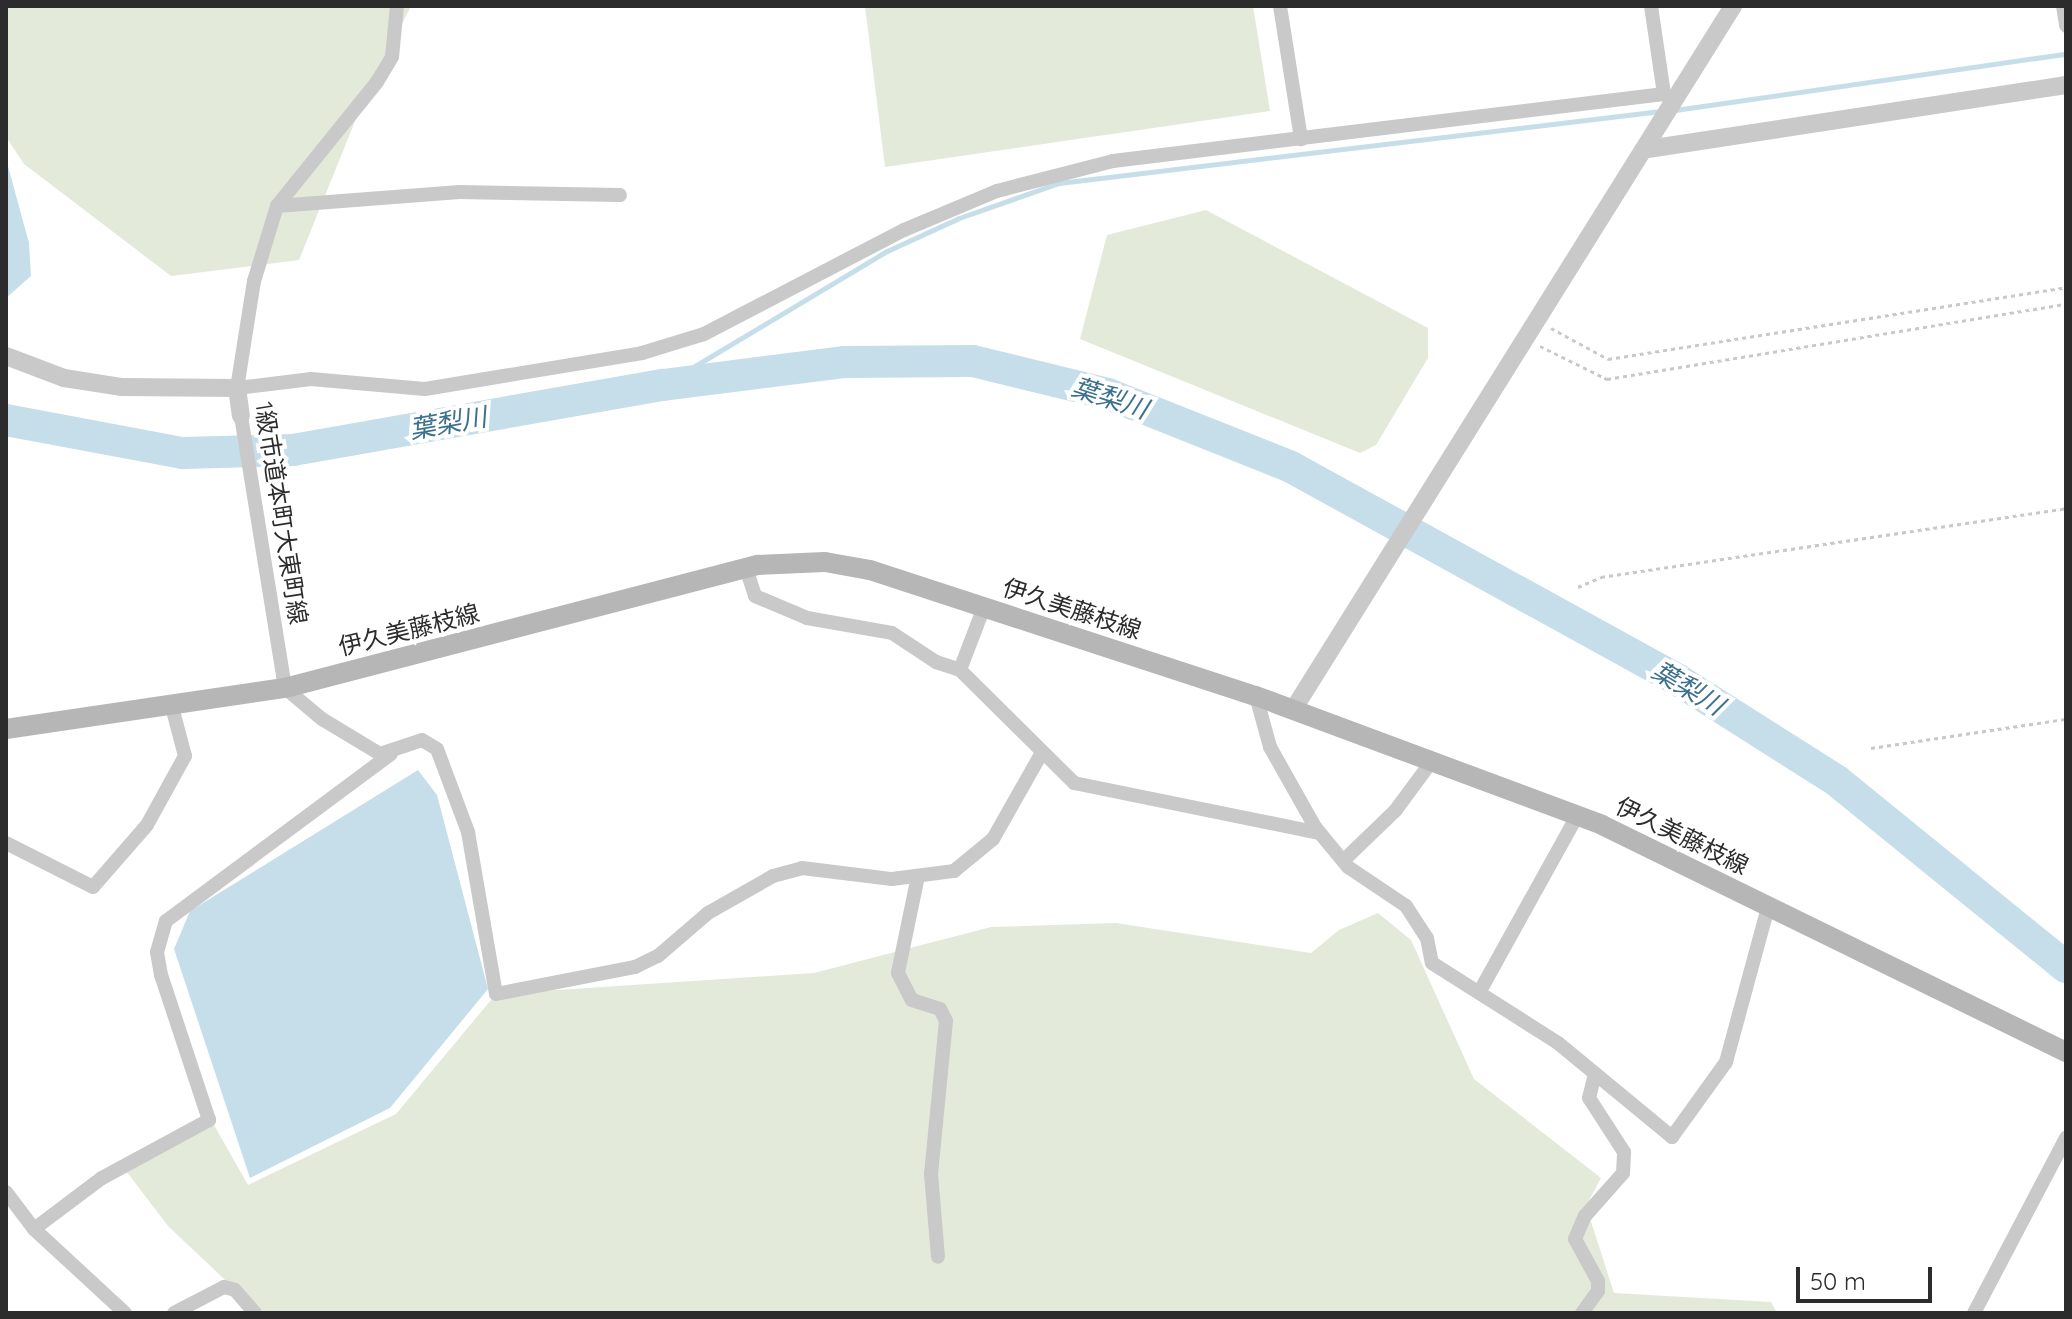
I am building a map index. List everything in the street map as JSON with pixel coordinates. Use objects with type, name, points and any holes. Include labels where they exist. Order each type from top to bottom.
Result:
[{"type":"main road","name":"伊久美藤枝線","points":[[6,729],[285,688],[746,568],[825,562],[870,570],[1256,696],[1577,816],[2066,1052]]},
{"type":"street","points":[[397,6],[392,57],[377,82],[277,206],[254,281],[237,388],[311,379],[425,389],[642,353],[704,334],[904,230],[1037,178],[1113,161],[1669,97]]},
{"type":"street","points":[[1280,6],[1301,139]]},
{"type":"street","points":[[1651,6],[1669,97]]},
{"type":"street","points":[[1293,710],[1383,561],[1648,149],[1669,97],[1733,6]]},
{"type":"street","points":[[2063,6],[2066,26]]},
{"type":"street","points":[[1648,149],[2066,85]]},
{"type":"street","points":[[277,206],[459,192],[620,195]]},
{"type":"street","name":"1級市道本町大東町線","points":[[6,356],[64,378],[122,387],[237,388],[285,688]]},
{"type":"street","points":[[746,568],[755,596],[775,606],[807,618],[892,633],[936,662],[960,670],[1041,754],[1074,783],[1320,833]]},
{"type":"street","points":[[960,670],[984,607]]},
{"type":"street","points":[[285,688],[322,719],[380,754],[391,754]]},
{"type":"street","points":[[1256,696],[1270,747],[1320,833],[1343,861],[1406,906],[1427,938],[1432,963],[1480,991],[1595,1074],[1672,1137],[1726,1062],[1768,907]]},
{"type":"street","points":[[6,843],[93,887],[147,825],[185,756],[171,703]]},
{"type":"street","points":[[34,1229],[102,1178],[209,1120],[161,975],[157,952],[166,921],[391,754],[422,740],[437,749],[446,762],[468,832],[496,994],[635,967],[658,956],[708,913],[788,872],[827,868],[892,879],[954,871],[974,859],[993,839],[1041,754]]},
{"type":"street","points":[[1343,861],[1395,811],[1432,761]]},
{"type":"street","points":[[1480,991],[1577,816]]},
{"type":"street","points":[[918,876],[898,973],[912,1000],[940,1009],[946,1021],[931,1174],[938,1257]]},
{"type":"street","points":[[1582,1313],[1598,1291],[1598,1281],[1575,1239],[1585,1216],[1623,1173],[1624,1152],[1589,1098],[1595,1074]]},
{"type":"street","points":[[1974,1313],[2066,1138]]},
{"type":"street","points":[[6,1192],[34,1229],[125,1313]]},
{"type":"street","points":[[174,1313],[224,1287],[235,1290],[255,1313]]},
{"type":"path","points":[[1538,321],[1608,359],[2066,287]]},
{"type":"path","points":[[1525,340],[1607,379],[2066,304]]},
{"type":"path","points":[[1578,587],[1601,577],[2066,508]]},
{"type":"path","points":[[1871,748],[2066,719]]},
{"type":"green space","points":[[6,6],[411,6],[364,99],[299,260],[171,276],[24,164],[6,137]]},
{"type":"green space","points":[[865,6],[1253,6],[1270,111],[885,167]]},
{"type":"green space","points":[[1206,210],[1428,328],[1428,358],[1376,445],[1360,453],[1080,339],[1107,235]]},
{"type":"green space","points":[[1378,913],[1411,940],[1474,1079],[1601,1178],[1586,1206],[1614,1293],[1771,1302],[1777,1313],[260,1313],[168,1226],[123,1167],[214,1125],[248,1185],[396,1114],[496,994],[814,973],[991,927],[1116,923],[1311,953],[1339,930]]},
{"type":"water","points":[[6,159],[29,243],[31,276],[6,298]]},
{"type":"water","points":[[418,770],[437,795],[488,989],[390,1108],[250,1178],[174,949],[190,911]]},
{"type":"waterway","points":[[1675,110],[2066,54]]},
{"type":"waterway","points":[[663,385],[887,251],[959,218],[1059,183],[1661,111]]},
{"type":"waterway","name":"葉梨川","points":[[6,420],[183,453],[293,450],[663,385],[844,362],[973,361],[1108,394],[1291,467],[1678,680],[1837,781],[2066,967]]}]
